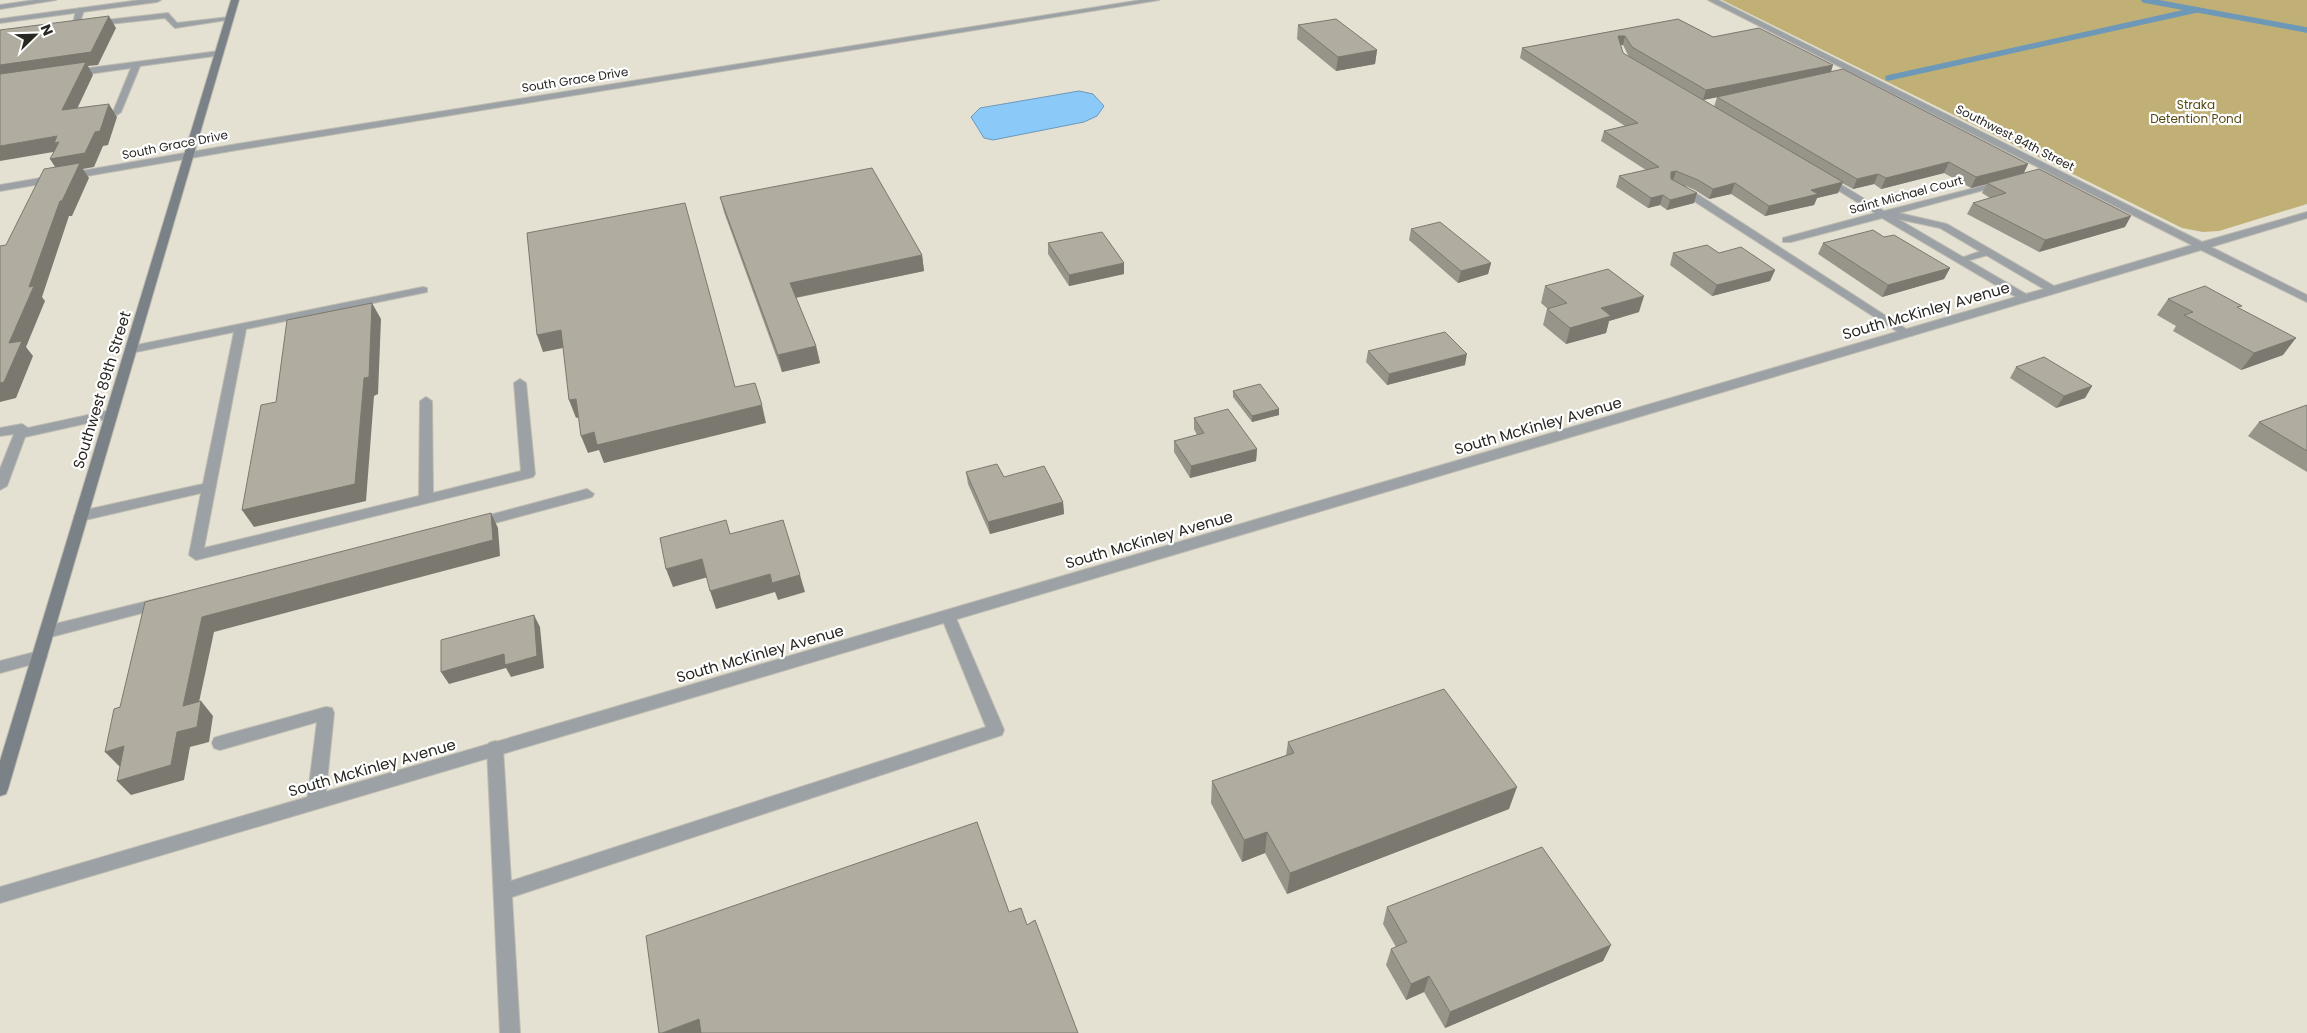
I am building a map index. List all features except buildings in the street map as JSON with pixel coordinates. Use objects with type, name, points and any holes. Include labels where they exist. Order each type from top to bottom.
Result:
[{"type":"main road","name":"Southwest 89th Street","points":[[0,789],[235,0]]},
{"type":"street","points":[[0,7],[52,0]]},
{"type":"street","points":[[0,21],[80,10],[121,2],[157,0]]},
{"type":"street","name":"South Grace Drive","points":[[0,188],[1155,0]]},
{"type":"street","name":"Southwest 84th Street","points":[[1712,0],[2307,299]]},
{"type":"street","points":[[80,10],[75,26],[168,14],[169,20],[174,26],[229,19]]},
{"type":"street","points":[[69,74],[219,53]]},
{"type":"street","points":[[117,112],[137,64]]},
{"type":"street","points":[[1818,174],[2026,299]]},
{"type":"street","name":"Saint Michael Court","points":[[1786,240],[2014,180]]},
{"type":"street","points":[[1885,214],[1943,226],[2054,290]]},
{"type":"street","name":"South McKinley Avenue","points":[[0,896],[495,748],[1908,334],[2307,214]]},
{"type":"street","points":[[1960,260],[1987,252]]},
{"type":"street","points":[[131,349],[423,290]]},
{"type":"street","points":[[241,327],[196,555],[528,474],[520,383]]},
{"type":"street","points":[[426,401],[426,499]]},
{"type":"street","points":[[0,486],[20,434],[112,414]]},
{"type":"street","points":[[81,516],[209,487]]},
{"type":"street","points":[[462,526],[587,494]]},
{"type":"street","points":[[46,632],[172,600]]},
{"type":"street","points":[[503,892],[996,730],[948,616]]},
{"type":"street","points":[[0,667],[39,657]]},
{"type":"street","points":[[220,743],[326,713],[316,802]]},
{"type":"street","points":[[495,748],[510,1033]]},
{"type":"lane","points":[[1672,186],[1690,194],[1908,334]]},
{"type":"lane","points":[[0,432],[22,428],[20,434]]},
{"type":"green space","name":"Straka Detention Pond","points":[[1722,0],[2307,0],[2307,204],[2219,231],[2203,232],[2182,228]]},
{"type":"water","points":[[1079,91],[1093,94],[1104,106],[1097,116],[1084,122],[993,140],[984,138],[971,117],[980,108]]},
{"type":"waterway","points":[[2144,0],[2307,30]]},
{"type":"waterway","points":[[1888,78],[2196,10]]}]
